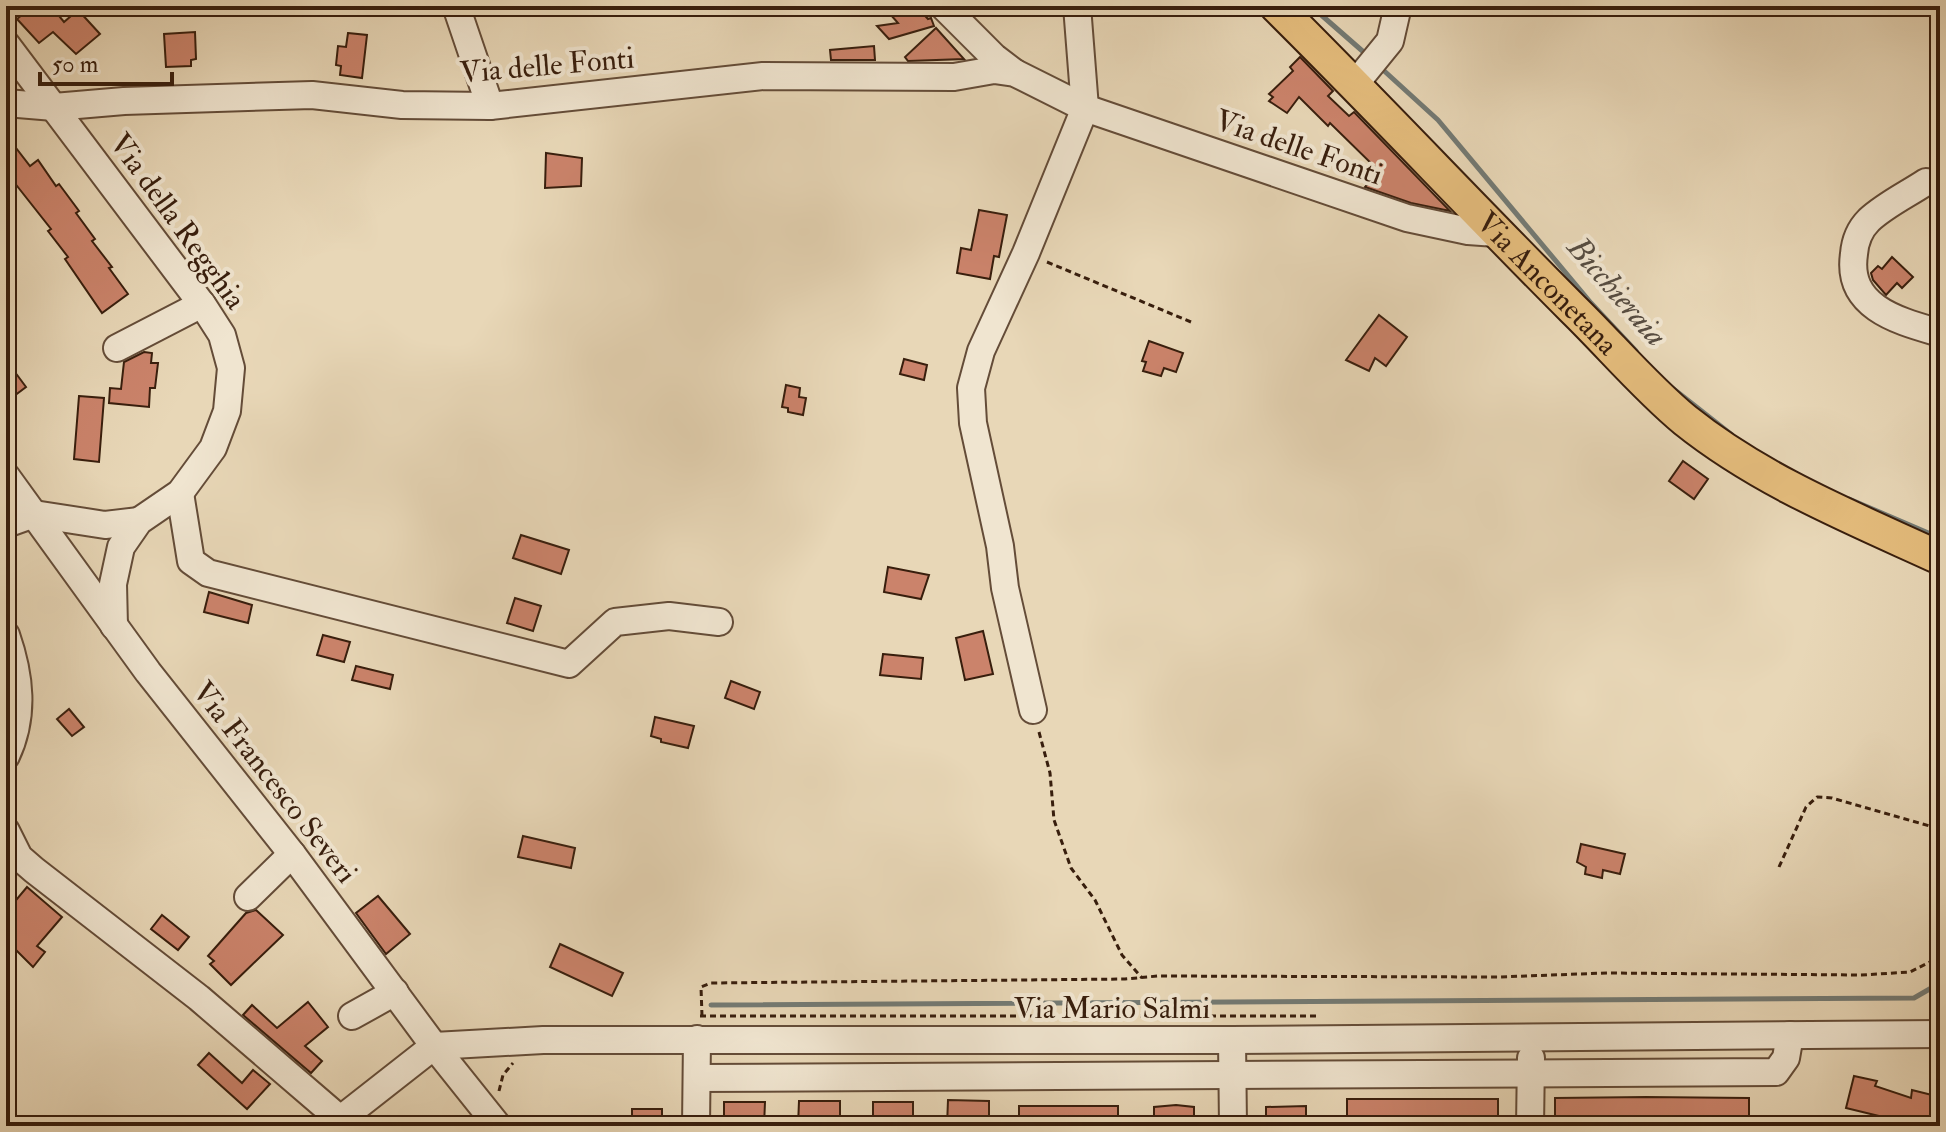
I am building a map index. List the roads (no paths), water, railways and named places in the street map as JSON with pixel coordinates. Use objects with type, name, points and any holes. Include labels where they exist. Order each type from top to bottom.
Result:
[{"type":"main road","name":"Via Anconetana","points":[[1276,6],[1360,78],[1496,233],[1684,419],[1745,462],[1806,496],[1940,558]]},
{"type":"street","points":[[456,6],[490,106]]},
{"type":"street","points":[[943,6],[994,57],[1015,73]]},
{"type":"street","points":[[1036,720],[1005,588],[1000,546],[973,423],[971,388],[981,351],[1026,253],[1085,108],[1077,6]]},
{"type":"street","points":[[1360,78],[1387,45],[1398,6]]},
{"type":"street","name":"Via della Regghia","points":[[6,44],[202,304],[222,335],[231,368],[227,411],[213,448],[180,493],[139,521],[121,547],[113,584],[114,626]]},
{"type":"street","name":"Via delle Fonti","points":[[6,103],[54,107],[124,101],[312,95],[402,105],[490,106],[763,76],[954,77],[994,70],[1015,73],[1085,108],[1407,218],[1468,231],[1496,233]]},
{"type":"street","points":[[1926,182],[1869,220],[1856,238],[1852,263],[1855,283],[1873,306],[1898,320],[1940,333]]},
{"type":"street","points":[[117,348],[202,304]]},
{"type":"street","name":"Via Francesco Severi","points":[[6,476],[114,626],[498,1126]]},
{"type":"street","points":[[180,493],[191,561],[208,573],[569,664],[615,622],[669,616],[719,622]]},
{"type":"street","points":[[6,524],[34,514]]},
{"type":"street","name":"Via della Regghia","points":[[34,514],[105,525],[139,521]]},
{"type":"street","points":[[70,567],[88,535],[105,525]]},
{"type":"street","name":"Via della Regghia","points":[[70,567],[121,547]]},
{"type":"street","points":[[6,635],[17,668],[19,708],[6,756]]},
{"type":"street","points":[[6,831],[19,857],[199,998],[337,1123],[434,1046]]},
{"type":"street","points":[[248,897],[292,854]]},
{"type":"street","points":[[352,1016],[395,992]]},
{"type":"street","points":[[696,1126],[700,1027]]},
{"type":"street","name":"Via Mario Salmi","points":[[434,1046],[700,1027],[1232,1040],[1940,1034]]},
{"type":"street","points":[[697,1078],[1776,1072],[1786,1058],[1790,1035]]},
{"type":"street","points":[[1530,1126],[1532,1037]]},
{"type":"street","points":[[1232,1040],[1233,1126]]},
{"type":"waterway","name":"Bicchieraia","points":[[1311,6],[1367,55]]},
{"type":"waterway","name":"Bicchieraia","points":[[1381,68],[1438,120],[1591,303],[1636,351]]},
{"type":"waterway","name":"Bicchieraia","points":[[1671,387],[1732,435]]},
{"type":"waterway","name":"Bicchieraia","points":[[1849,499],[1940,538]]},
{"type":"waterway","points":[[711,1005],[1914,998],[1940,983]]}]
